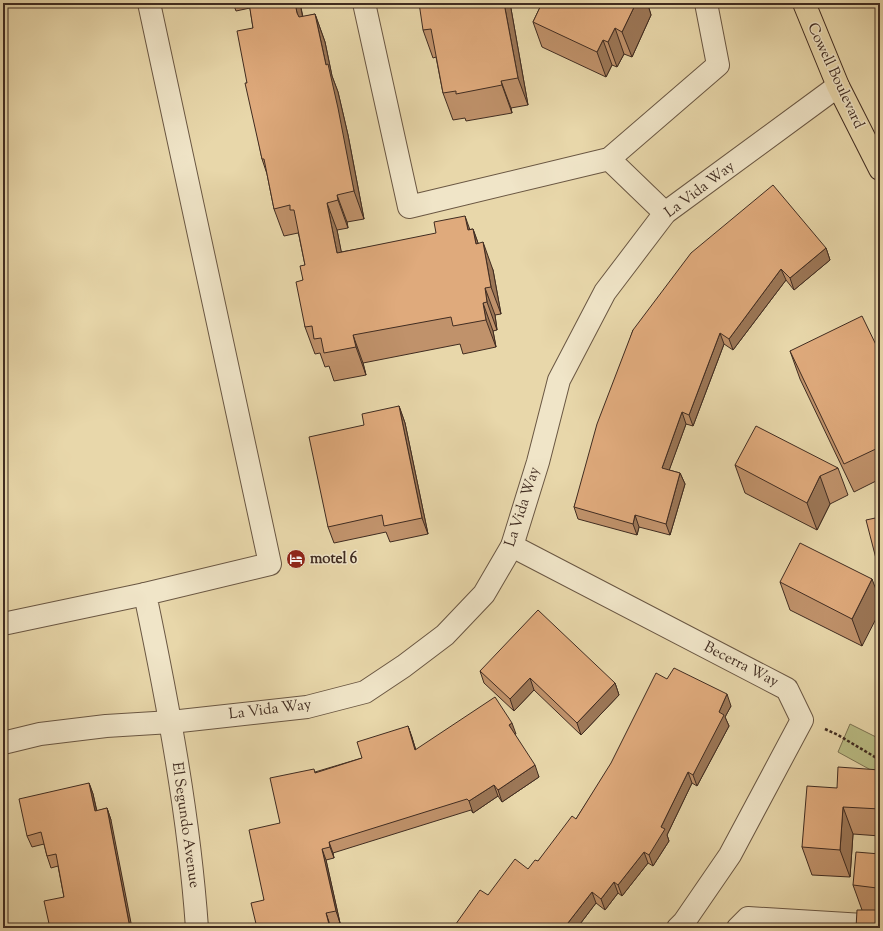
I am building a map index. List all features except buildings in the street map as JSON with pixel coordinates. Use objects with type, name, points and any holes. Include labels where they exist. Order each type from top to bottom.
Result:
[{"type":"main road","name":"Cowell Boulevard","points":[[804,3],[838,86],[880,169]]},
{"type":"street","points":[[3,624],[145,594],[270,564],[149,3]]},
{"type":"street","points":[[364,3],[409,207],[609,159],[718,65],[706,3]]},
{"type":"street","name":"La Vida Way","points":[[3,743],[40,734],[106,726],[171,722],[307,707],[365,692],[404,666],[445,635],[484,594],[512,546],[538,462],[559,380],[605,292],[666,213],[838,86]]},
{"type":"street","points":[[609,159],[666,213]]},
{"type":"street","name":"Becerra Way","points":[[512,546],[787,689],[802,720]]},
{"type":"street","name":"El Segundo Avenue","points":[[145,594],[171,722],[194,887],[197,928]]},
{"type":"street","points":[[684,926],[730,855],[802,720]]},
{"type":"street","points":[[738,928],[748,918],[880,926]]},
{"type":"path","points":[[802,720],[838,735],[880,760]]},
{"type":"green space","points":[[850,724],[880,739],[880,775],[838,752]]},
{"type":"place","name":"motel 6","points":[[296,559]]}]
